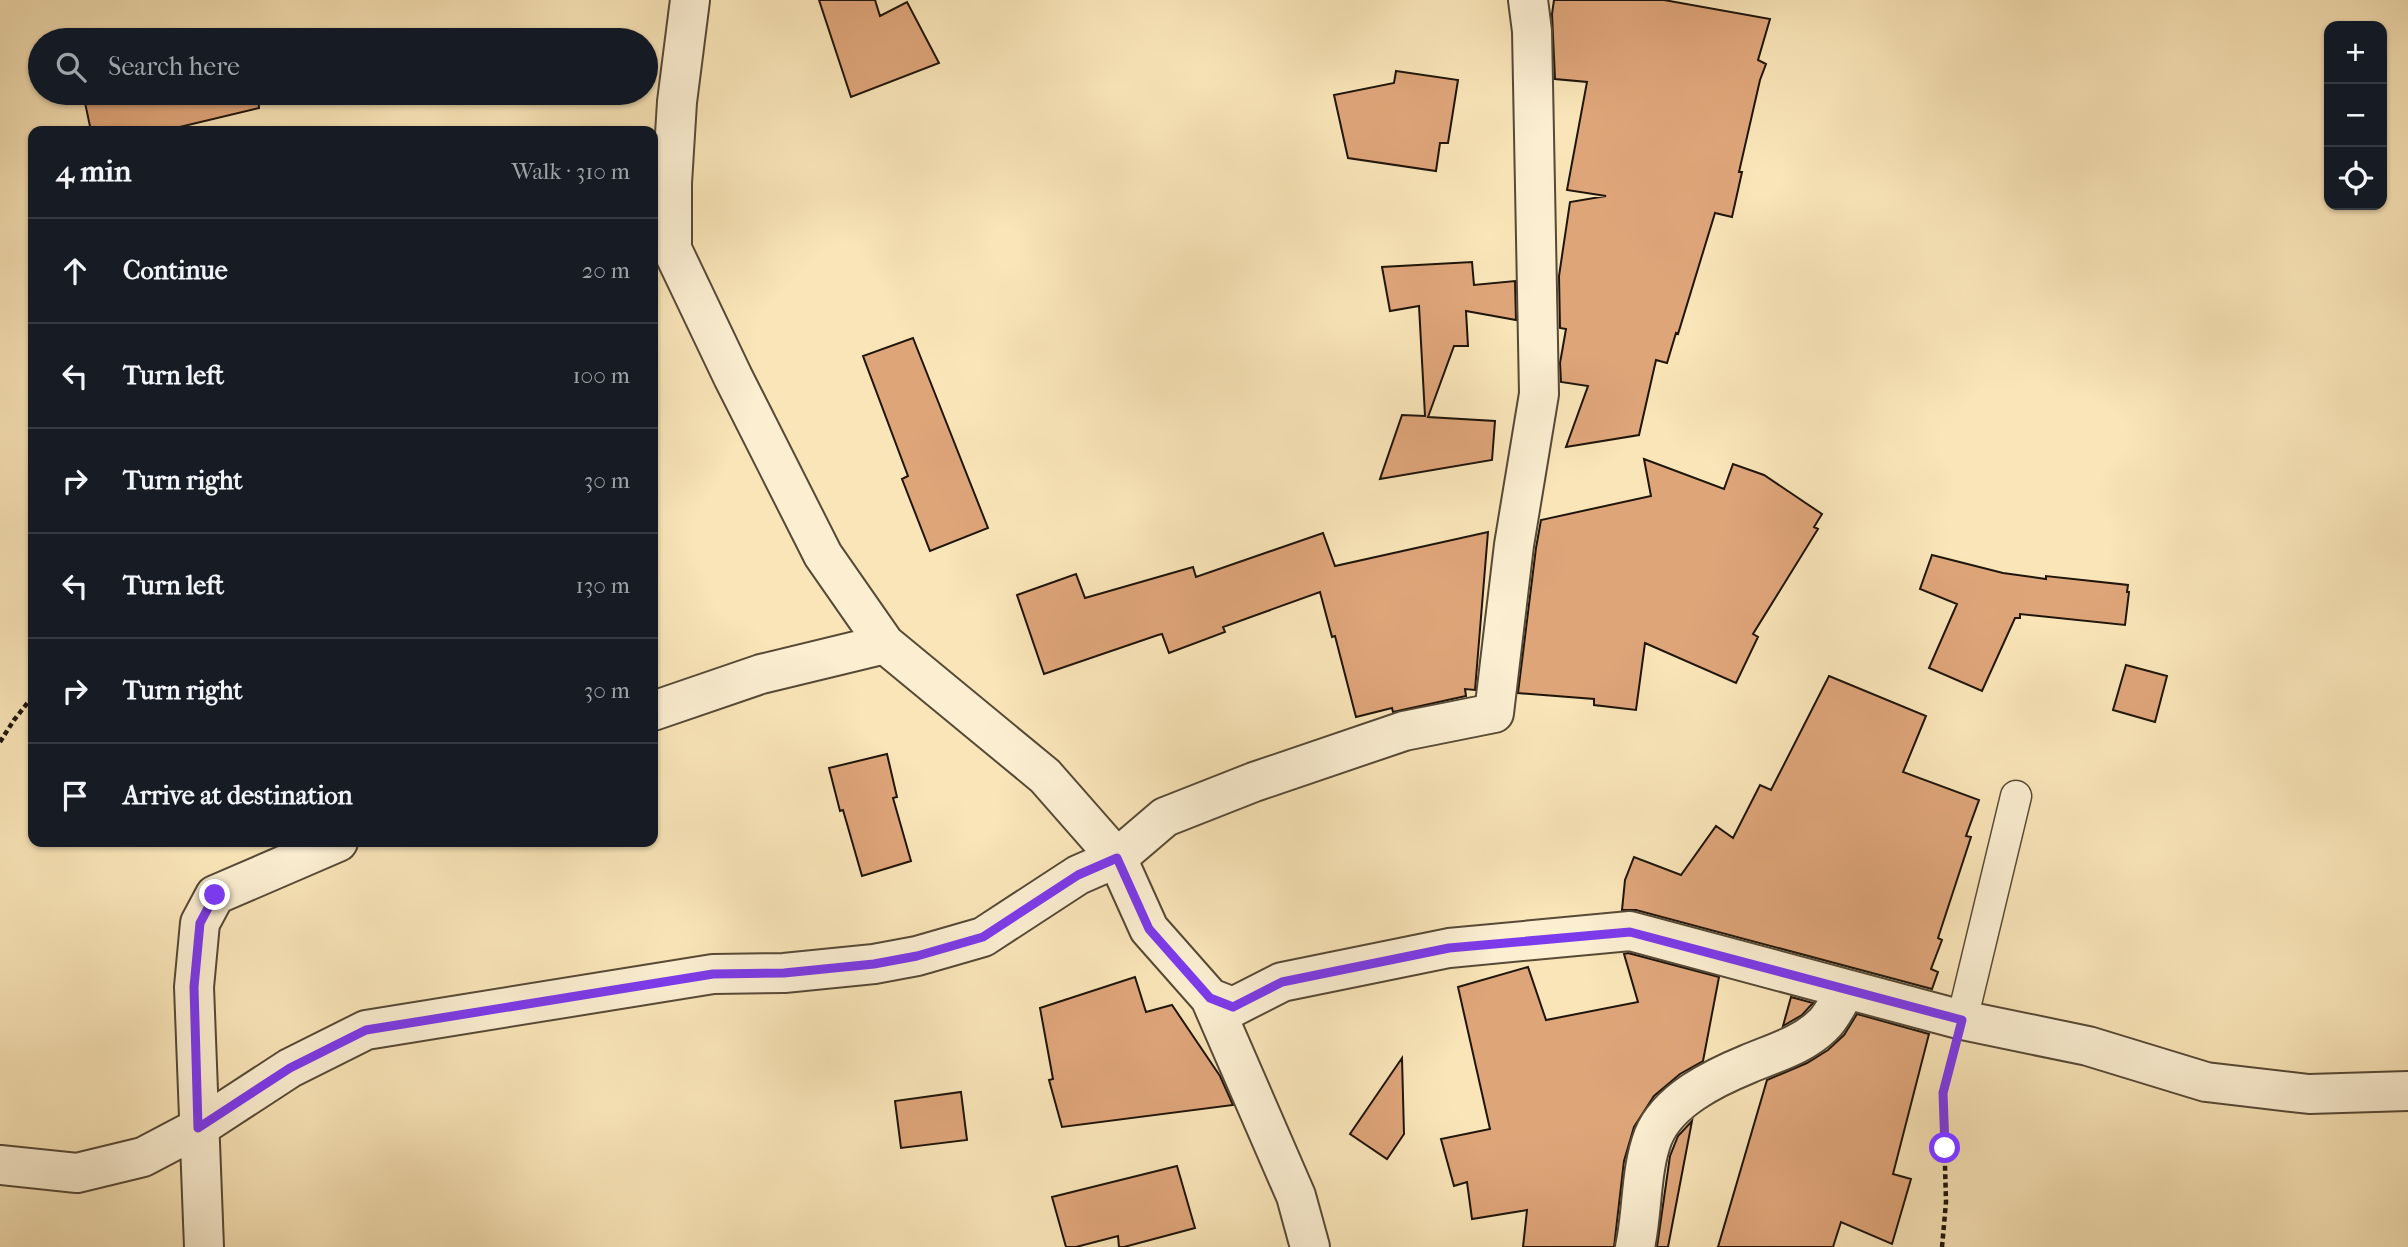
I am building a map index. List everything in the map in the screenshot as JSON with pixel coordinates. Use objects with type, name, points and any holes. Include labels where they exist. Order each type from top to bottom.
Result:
[{"type":"street","points":[[690,0],[677,102],[672,183],[672,249],[733,377],[822,555],[886,644],[1045,776],[1117,858],[1149,929],[1210,998],[1296,1196],[1310,1247]]},
{"type":"street","points":[[0,1166],[77,1173],[143,1157],[198,1128],[290,1068],[366,1030],[713,974],[784,973],[874,964],[917,956],[983,937],[1078,875],[1117,858],[1165,817],[1254,782],[1404,731],[1494,713],[1514,545],[1539,394],[1532,31],[1528,0]]},
{"type":"street","points":[[658,709],[761,674],[886,644]]},
{"type":"street","points":[[204,1247],[194,987],[200,923],[215,895],[326,847]]},
{"type":"street","points":[[1210,998],[1233,1007],[1282,982],[1449,948],[1630,932],[1962,1020],[2088,1046],[2206,1082],[2309,1094],[2408,1091]]},
{"type":"street","points":[[1634,1247],[1645,1173],[1654,1135],[1673,1107],[1701,1087],[1748,1063],[1785,1050],[1824,1025],[1846,989]]},
{"type":"lane","points":[[1962,1020],[2016,796]]},
{"type":"path","points":[[0,742],[28,702]]},
{"type":"path","points":[[1942,1247],[1946,1202],[1943,1093],[1962,1020]]},
{"type":"building","points":[[819,0],[875,0],[880,16],[907,2],[939,63],[851,97]]},
{"type":"building","points":[[1554,0],[1664,0],[1770,19],[1758,60],[1766,64],[1739,172],[1742,172],[1732,217],[1715,213],[1667,363],[1656,360],[1639,435],[1566,447],[1588,386],[1561,382],[1560,363],[1566,329],[1560,328],[1559,276],[1570,202],[1606,196],[1567,190],[1587,82],[1555,79],[1552,14]]},
{"type":"building","points":[[1396,71],[1458,80],[1448,143],[1440,143],[1436,171],[1348,158],[1334,95],[1394,83]]},
{"type":"building","points":[[85,105],[259,105],[259,108],[184,126],[90,126]]},
{"type":"building","points":[[1472,262],[1474,285],[1515,281],[1516,320],[1466,311],[1468,346],[1454,346],[1428,417],[1495,421],[1492,460],[1380,479],[1402,415],[1425,416],[1419,306],[1390,311],[1382,267]]},
{"type":"building","points":[[913,338],[988,528],[930,551],[902,479],[908,476],[863,356]]},
{"type":"building","points":[[1644,459],[1724,489],[1733,464],[1764,475],[1822,514],[1814,527],[1818,529],[1753,634],[1758,637],[1736,683],[1645,643],[1636,710],[1594,705],[1594,699],[1518,693],[1541,520],[1651,496]]},
{"type":"building","points":[[1488,532],[1475,690],[1465,689],[1466,696],[1356,717],[1335,636],[1332,637],[1320,592],[1223,627],[1225,632],[1169,653],[1162,634],[1044,674],[1017,595],[1076,574],[1085,598],[1193,567],[1196,577],[1323,533],[1335,566]]},
{"type":"building","points":[[1932,555],[2003,573],[2128,585],[2125,625],[2020,614],[2020,618],[2015,618],[1982,691],[1929,668],[1957,604],[1920,589]]},
{"type":"building","points":[[2126,665],[2167,676],[2155,722],[2113,710]]},
{"type":"building","points":[[1829,676],[1926,716],[1903,772],[1979,800],[1966,836],[1971,837],[1938,938],[1942,940],[1931,969],[1938,972],[1932,989],[1636,910],[1622,910],[1625,880],[1634,857],[1681,875],[1716,826],[1733,838],[1760,785],[1771,790]]},
{"type":"building","points":[[887,754],[897,797],[893,798],[911,861],[862,876],[829,768]]},
{"type":"building","points":[[1624,954],[1719,977],[1703,1061],[1680,1074],[1654,1096],[1634,1127],[1624,1161],[1614,1247],[1523,1247],[1527,1210],[1472,1219],[1467,1182],[1454,1186],[1441,1139],[1490,1129],[1458,987],[1528,967],[1546,1020],[1638,1002]]},
{"type":"building","points":[[1135,977],[1146,1012],[1172,1005],[1220,1076],[1233,1105],[1062,1127],[1049,1080],[1053,1079],[1040,1008]]},
{"type":"building","points":[[1791,997],[1813,1003],[1802,1015],[1783,1026]]},
{"type":"building","points":[[1857,1014],[1929,1034],[1893,1174],[1911,1179],[1892,1244],[1841,1222],[1833,1247],[1718,1247],[1767,1080],[1807,1063],[1828,1050],[1844,1035]]},
{"type":"building","points":[[1402,1058],[1404,1134],[1387,1159],[1350,1134]]},
{"type":"building","points":[[961,1092],[967,1140],[901,1148],[895,1101]]},
{"type":"building","points":[[1692,1121],[1668,1247],[1657,1247],[1670,1156],[1678,1136]]},
{"type":"building","points":[[1177,1166],[1195,1228],[1124,1247],[1119,1247],[1118,1236],[1066,1247],[1052,1197]]},
{"type":"route","points":[[215,895],[200,923],[194,987],[198,1128],[290,1068],[366,1030],[713,974],[784,973],[874,964],[917,956],[983,937],[1078,875],[1117,858],[1149,929],[1210,998],[1233,1007],[1282,982],[1449,948],[1630,932],[1962,1020],[1943,1093],[1945,1148]]}]
